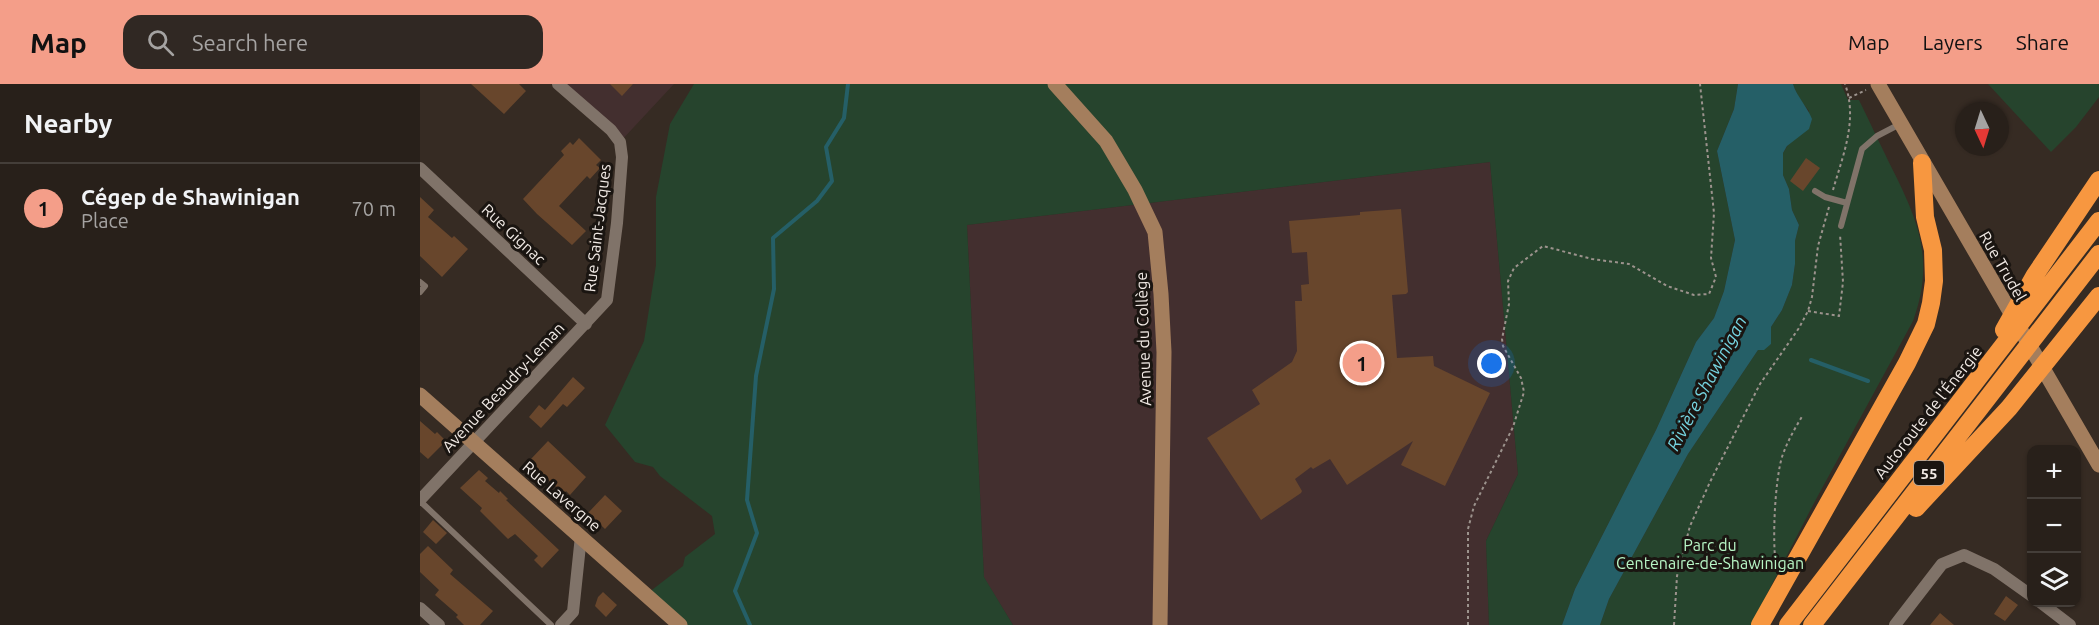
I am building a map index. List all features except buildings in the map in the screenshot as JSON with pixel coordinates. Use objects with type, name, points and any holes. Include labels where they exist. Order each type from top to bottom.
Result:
[{"type":"highway","points":[[1760,625],[1907,363],[1926,324],[1932,297],[1934,265],[1925,217],[1922,163]]},
{"type":"highway","points":[[2031,298],[2099,180]]},
{"type":"highway","name":"Autoroute de l'Énergie","points":[[1788,625],[1970,389],[2031,298],[2099,222]]},
{"type":"highway","name":"55","points":[[1812,625],[2099,254]]},
{"type":"highway","points":[[1845,584],[2009,408],[2099,296]]},
{"type":"street","name":"Rue Saint-Jacques","points":[[558,84],[611,130],[620,142],[622,157],[617,223],[607,300],[586,324]]},
{"type":"street","name":"Avenue du Collège","points":[[1055,84],[1106,141],[1135,190],[1155,232],[1164,352],[1160,625]]},
{"type":"street","name":"Rue Trudel","points":[[1872,87],[1900,124],[2099,465]]},
{"type":"street","name":"Rue Gignac","points":[[420,168],[586,324]]},
{"type":"street","name":"Avenue Beaudry-Leman","points":[[420,500],[586,324]]},
{"type":"street","name":"Rue Lavergne","points":[[420,395],[680,625]]},
{"type":"street","points":[[561,625],[573,612],[581,536]]},
{"type":"street","points":[[1895,625],[1942,564],[1964,555],[1994,569],[2027,593]]},
{"type":"street","points":[[2045,607],[2070,625]]},
{"type":"street","points":[[420,608],[439,625]]},
{"type":"lane","points":[[1841,226],[1862,149],[1877,136],[1900,124]]},
{"type":"lane","points":[[1815,191],[1825,197],[1847,203]]},
{"type":"lane","points":[[420,282],[425,286],[420,292]]},
{"type":"lane","points":[[420,500],[551,625]]},
{"type":"path","points":[[1468,625],[1468,529],[1474,506],[1513,427],[1524,392],[1521,378],[1503,346],[1502,339],[1509,303],[1508,282],[1514,268],[1543,246],[1592,259],[1629,264],[1667,286],[1695,295],[1709,294],[1716,277],[1711,258],[1714,213],[1700,84]]},
{"type":"path","points":[[1840,166],[1851,121],[1850,98],[1845,84]]},
{"type":"path","points":[[1850,98],[1872,87]]},
{"type":"path","points":[[1846,144],[1854,146]]},
{"type":"path","points":[[1674,625],[1677,576],[1687,535],[1699,503],[1760,384],[1799,328],[1808,311],[1818,246],[1825,222]]},
{"type":"path","points":[[1808,311],[1839,316],[1844,282],[1840,235]]},
{"type":"path","points":[[1787,579],[1778,569],[1775,560],[1778,481],[1783,454],[1803,415]]},
{"type":"shaded area","points":[[557,84],[674,84],[620,142]]},
{"type":"shaded area","points":[[1490,162],[1518,474],[1486,541],[1489,625],[1013,625],[984,578],[967,225]]},
{"type":"green space","points":[[694,84],[1738,84],[1734,109],[1717,151],[1735,240],[1724,291],[1714,318],[1696,342],[1656,430],[1575,589],[1562,625],[1489,625],[1486,541],[1518,474],[1490,162],[967,225],[984,577],[1013,625],[675,625],[644,596],[683,566],[685,557],[715,534],[712,516],[660,476],[653,467],[635,462],[605,425],[644,341],[656,265],[656,197],[670,124]]},
{"type":"green space","name":"Parc du Centenaire-de-Shawinigan","points":[[1793,84],[1841,84],[1848,100],[1859,100],[1904,193],[1919,234],[1923,277],[1920,300],[1913,321],[1751,625],[1600,625],[1609,599],[1688,454],[1758,350],[1771,344],[1771,327],[1782,310],[1792,285],[1795,241],[1799,225],[1792,210],[1789,189],[1783,175],[1783,153],[1809,111],[1798,97]]},
{"type":"green space","points":[[1988,84],[2099,84],[2099,97],[2076,127],[2051,152],[2009,107],[2009,102],[2005,102]]},
{"type":"water","name":"Rivière Shawinigan","points":[[1738,84],[1793,84],[1812,119],[1809,129],[1787,146],[1783,153],[1783,175],[1789,189],[1792,210],[1799,225],[1795,241],[1792,285],[1782,310],[1771,327],[1771,344],[1764,350],[1758,350],[1688,454],[1609,599],[1600,625],[1562,625],[1575,589],[1656,430],[1696,342],[1714,318],[1724,291],[1735,240],[1717,151],[1734,109]]},
{"type":"waterway","points":[[750,625],[735,591],[757,533],[747,500],[756,376],[774,289],[773,238],[817,201],[832,181],[826,147],[844,118],[848,84]]},
{"type":"waterway","points":[[1811,360],[1868,381]]},
{"type":"place","name":"Cégep de Shawinigan","points":[[1362,363]]}]
